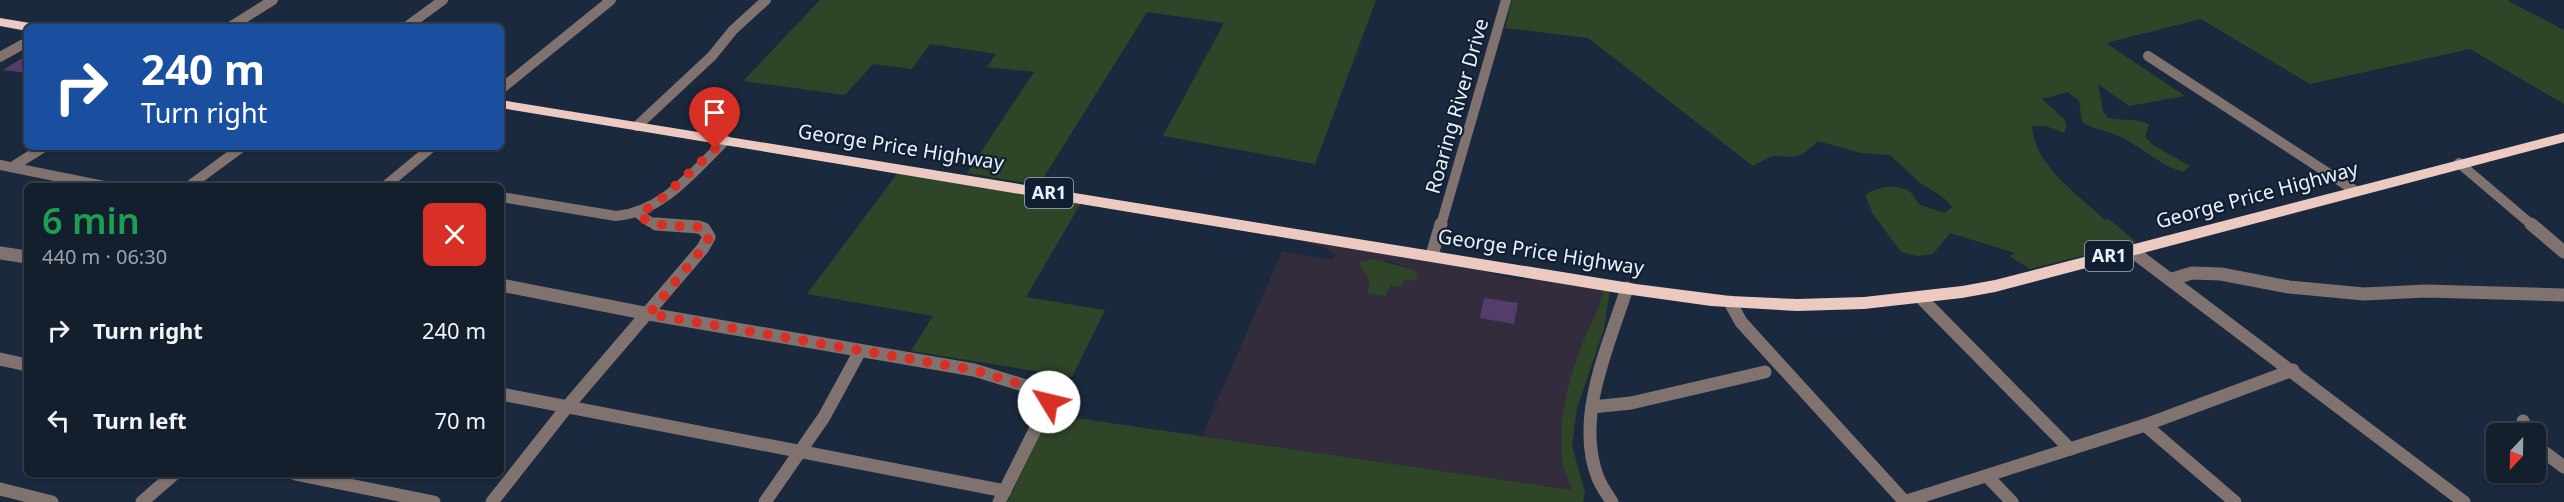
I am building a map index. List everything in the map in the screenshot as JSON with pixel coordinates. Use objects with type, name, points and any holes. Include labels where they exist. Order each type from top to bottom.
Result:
[{"type":"highway","points":[[0,22],[24,26]]},
{"type":"highway","name":"George Price Highway","points":[[504,104],[1627,288],[1730,302],[1808,305],[1922,299],[1995,286],[2564,137]]},
{"type":"street","points":[[235,24],[273,0]]},
{"type":"street","points":[[410,24],[443,0]]},
{"type":"street","points":[[504,87],[611,0]]},
{"type":"street","points":[[637,126],[712,56],[733,30],[766,0]]},
{"type":"street","name":"Roaring River Drive","points":[[1432,255],[1506,0]]},
{"type":"street","points":[[0,57],[24,44]]},
{"type":"street","points":[[2148,56],[2355,190]]},
{"type":"street","points":[[504,197],[616,216],[639,214],[658,202],[726,140]]},
{"type":"street","points":[[6,166],[38,150]]},
{"type":"street","points":[[193,183],[238,150]]},
{"type":"street","points":[[389,183],[428,150]]},
{"type":"street","points":[[2459,163],[2562,247]]},
{"type":"street","points":[[6,166],[89,183]]},
{"type":"street","points":[[492,502],[567,407],[649,314],[703,248],[709,237],[704,230],[698,227],[653,222],[639,214]]},
{"type":"street","points":[[2132,251],[2293,370],[2464,502]]},
{"type":"street","points":[[0,253],[24,257]]},
{"type":"street","points":[[2172,279],[2192,273],[2221,274],[2289,287],[2364,294],[2426,291],[2564,295]]},
{"type":"street","points":[[504,286],[649,314],[974,370],[1039,390],[1049,402],[1002,496],[800,450],[504,395]]},
{"type":"street","points":[[1612,502],[1604,492],[1591,457],[1589,434],[1592,407],[1627,288]]},
{"type":"street","points":[[1922,299],[2070,449]]},
{"type":"street","points":[[1730,302],[1741,322],[1904,502],[2145,425],[2293,370]]},
{"type":"street","points":[[765,502],[824,417],[860,351]]},
{"type":"street","points":[[0,359],[24,364]]},
{"type":"street","points":[[1592,407],[1631,403],[1765,372]]},
{"type":"street","points":[[2145,425],[2235,502]]},
{"type":"street","points":[[2546,453],[2564,467]]},
{"type":"street","points":[[142,502],[171,477]]},
{"type":"street","points":[[310,477],[434,502]]},
{"type":"street","points":[[1988,477],[2012,502]]},
{"type":"street","points":[[1,490],[52,502]]},
{"type":"shaded area","points":[[1307,240],[1461,266],[1518,280],[1543,279],[1603,289],[1602,304],[1582,345],[1564,466],[1572,490],[1202,436],[1282,251],[1331,260],[1336,256],[1327,248],[1306,243]],"holes":[[[1386,260],[1411,269],[1404,279],[1389,285],[1371,284],[1370,277]]]},
{"type":"green space","points":[[820,0],[1376,0],[1315,164],[1163,136],[1224,23],[1147,12],[1039,185],[967,173],[1034,72],[987,67],[996,54],[930,44],[912,69],[873,64],[845,95],[743,81]]},
{"type":"green space","points":[[1512,0],[2512,0],[2508,1],[2564,30],[2564,104],[2470,49],[2310,84],[2201,19],[2106,43],[2185,96],[2129,106],[2098,84],[2103,111],[2108,118],[2149,124],[2145,137],[2153,145],[2190,166],[2183,172],[2174,169],[2121,137],[2082,122],[2079,101],[2068,92],[2042,99],[2064,119],[2067,126],[2064,133],[2046,126],[2032,126],[2035,140],[2049,167],[2105,220],[2109,219],[2136,242],[2030,269],[2009,256],[2015,253],[1950,233],[1933,254],[1918,256],[1901,252],[1873,214],[1865,195],[1881,188],[1894,187],[1910,192],[1918,203],[1928,208],[1945,213],[1952,207],[1944,198],[1919,182],[1890,155],[1861,153],[1818,141],[1799,155],[1773,156],[1753,166],[1588,38],[1505,28]]},
{"type":"green space","points":[[897,174],[1081,203],[1026,297],[1105,310],[1072,377],[911,351],[933,316],[807,294]]},
{"type":"green space","points":[[1374,259],[1411,269],[1418,274],[1415,281],[1405,279],[1401,287],[1390,285],[1386,296],[1367,293],[1369,280],[1359,262]]},
{"type":"green space","points":[[1603,289],[1610,290],[1604,329],[1577,408],[1572,446],[1585,492],[1583,502],[1007,502],[1049,414],[1572,490],[1561,449],[1562,419],[1577,359],[1597,311]]},
{"type":"building","points":[[24,57],[24,73],[3,70]]},
{"type":"building","points":[[1484,298],[1518,303],[1514,324],[1480,318]]},
{"type":"route","points":[[715,149],[658,202],[639,214],[642,218],[653,222],[698,227],[708,233],[709,237],[703,248],[649,314],[974,370],[1039,390],[1049,402]]}]
